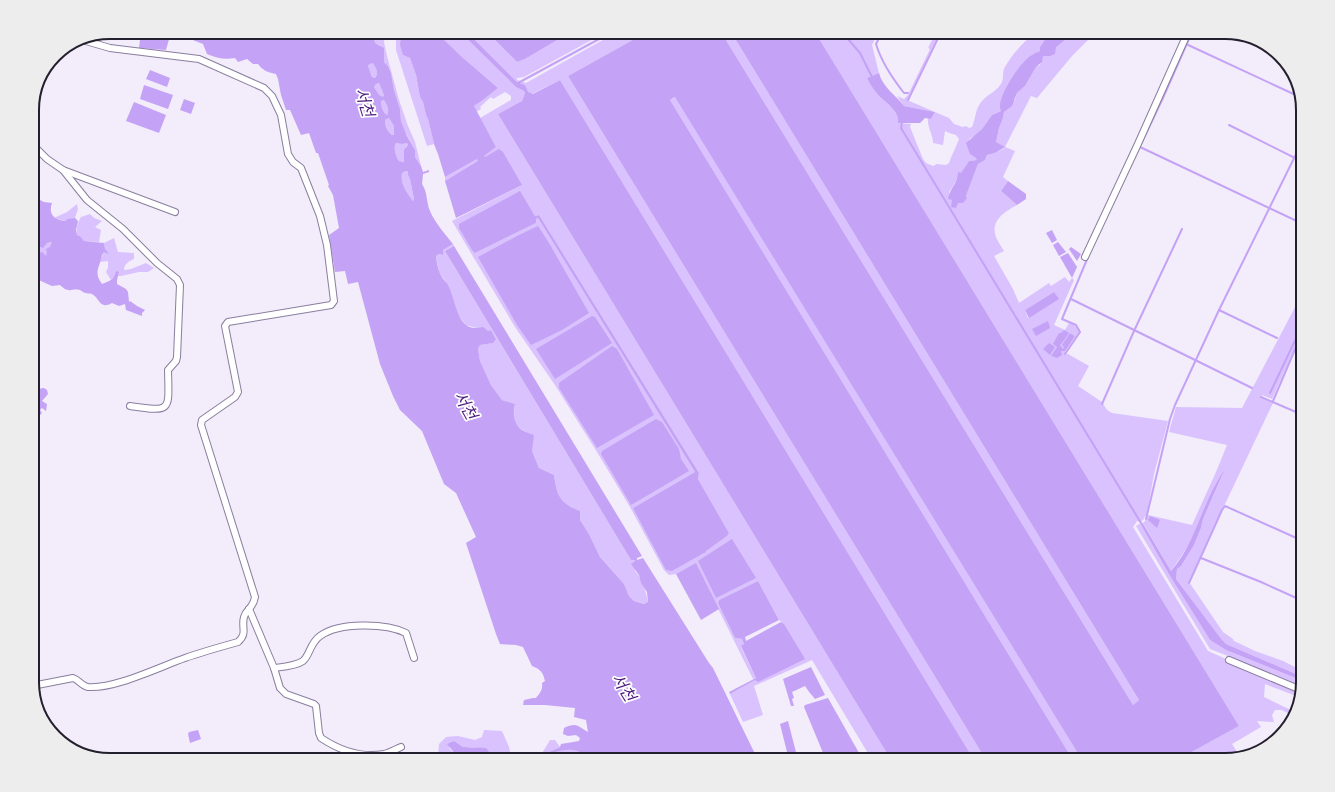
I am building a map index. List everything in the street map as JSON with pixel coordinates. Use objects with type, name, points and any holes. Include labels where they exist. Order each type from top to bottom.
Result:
[{"type":"street","points":[[1085,257],[1185,39]]},
{"type":"street","points":[[39,685],[73,678],[87,687],[108,685],[186,657],[238,642],[242,638],[244,632],[243,620],[245,614],[254,604],[255,597],[201,425],[202,420],[235,397],[238,392],[225,326],[228,322],[331,305],[334,301],[327,245],[320,216],[301,168],[293,162],[288,154],[281,115],[272,96],[264,88],[198,59],[110,48],[89,42]]},
{"type":"street","points":[[39,151],[47,159],[63,170],[175,212]]},
{"type":"street","points":[[63,170],[87,200],[123,229],[157,263],[177,279],[180,285],[178,357],[168,370],[169,397],[167,404],[163,408],[157,410],[130,406]]},
{"type":"street","points":[[249,609],[274,668],[282,692],[314,704],[316,706],[319,733],[321,738],[326,742],[351,753]]},
{"type":"street","points":[[274,668],[296,664],[304,660],[313,643],[321,635],[343,627],[367,626],[396,628],[406,633],[414,658]]},
{"type":"street","points":[[1229,660],[1295,688]]},
{"type":"street","points":[[386,753],[401,747]]},
{"type":"shaded area","points":[[374,39],[384,39],[387,56],[399,100],[415,142],[421,166],[415,157],[415,150],[401,121],[400,109],[394,90],[391,73],[388,66],[384,62],[381,46],[375,43]]},
{"type":"shaded area","points":[[401,39],[403,55],[410,58],[416,75],[420,97],[423,102],[434,144],[427,146],[396,50],[396,40]]},
{"type":"shaded area","points":[[443,39],[467,39],[516,87],[524,91],[525,93],[522,101],[498,114],[887,753],[868,753],[812,660],[754,686],[763,715],[743,722],[730,694],[755,680],[784,624],[779,620],[758,581],[719,600],[718,603],[735,638],[742,639],[744,644],[741,647],[756,678],[753,679],[696,564],[676,574],[669,575],[664,570],[630,507],[597,452],[555,385],[515,327],[452,221],[522,185],[483,156],[496,147],[480,118],[511,100],[511,96],[505,92],[493,99],[491,97],[480,107],[481,109],[476,112],[474,106],[498,88]],"holes":[[[520,192],[535,216],[539,215],[699,473],[698,479],[729,533],[705,551],[705,553],[702,554],[633,508],[695,472],[538,218],[536,219],[536,223],[475,253]]]},
{"type":"shaded area","points":[[474,39],[494,39],[517,62],[525,59],[559,39],[593,39],[524,77],[517,78],[517,80],[526,83],[605,39],[634,39],[568,76],[982,753],[970,753],[560,80],[532,94],[527,92],[525,85],[517,82]]},
{"type":"shaded area","points":[[725,39],[735,39],[1139,700],[1133,705]]},
{"type":"shaded area","points":[[819,39],[875,39],[872,45],[879,73],[867,78],[878,95],[897,115],[898,123],[911,124],[910,127],[923,159],[926,163],[933,166],[937,164],[946,165],[949,163],[959,139],[956,135],[945,131],[943,145],[933,143],[928,125],[928,118],[931,119],[935,112],[949,118],[954,124],[969,128],[972,127],[980,104],[1000,85],[1003,80],[1004,69],[1015,53],[1028,39],[1045,39],[1040,47],[1040,51],[1032,55],[1001,111],[992,115],[982,129],[969,139],[977,160],[969,161],[949,192],[952,200],[958,203],[966,196],[978,164],[985,160],[987,155],[1005,148],[996,142],[1004,112],[1015,100],[1017,93],[1025,86],[1036,67],[1040,65],[1043,56],[1050,56],[1055,47],[1066,39],[1089,39],[1072,56],[1037,98],[1031,96],[1005,147],[1015,151],[1003,177],[1008,181],[1001,191],[1017,205],[1004,213],[996,224],[995,234],[1004,251],[994,256],[1013,289],[1019,303],[1049,283],[1051,286],[1065,277],[1069,282],[1072,278],[1074,280],[1054,325],[1065,330],[1069,323],[1076,326],[1078,329],[1079,332],[1065,354],[1068,354],[1089,366],[1078,386],[1102,402],[1107,410],[1112,413],[1168,421],[1154,474],[1147,513],[1143,520],[1140,522],[1137,521],[1133,527],[1208,651],[1295,690],[1295,695],[1265,684],[1264,697],[1290,710],[1288,713],[1282,710],[1275,710],[1272,715],[1274,722],[1257,721],[1261,727],[1232,744],[1237,752],[1190,753],[1239,726]],"holes":[[[1054,292],[1058,299],[1028,318],[1025,310]],[[1062,333],[1060,345],[1062,349],[1064,349],[1070,333],[1075,336],[1064,350],[1061,351],[1057,357],[1052,356],[1057,347],[1056,345],[1060,334]]]},
{"type":"shaded area","points":[[932,39],[937,39],[907,100],[935,112],[904,106],[897,96],[904,99],[908,95],[930,49],[928,48]]},
{"type":"shaded area","points":[[373,62],[377,72],[375,78],[372,77],[368,66]]},
{"type":"shaded area","points":[[379,83],[384,95],[383,97],[379,96],[374,87]]},
{"type":"shaded area","points":[[676,97],[1078,753],[1069,753],[670,100]]},
{"type":"shaded area","points":[[384,100],[388,109],[387,115],[383,111],[381,105],[381,101]]},
{"type":"shaded area","points":[[389,118],[394,126],[395,135],[390,133],[386,126],[385,120]]},
{"type":"shaded area","points":[[396,143],[407,143],[408,145],[406,147],[404,162],[399,161],[397,157],[395,149]]},
{"type":"shaded area","points":[[477,159],[479,161],[445,181],[445,177]]},
{"type":"shaded area","points":[[408,171],[410,179],[414,199],[413,201],[404,188],[402,181],[402,173]]},
{"type":"shaded area","points":[[77,204],[78,209],[75,218],[65,221],[54,218],[67,212]]},
{"type":"shaded area","points":[[90,214],[94,218],[102,221],[95,227],[101,230],[99,242],[84,241],[77,235],[81,217]]},
{"type":"shaded area","points":[[114,238],[118,252],[134,253],[134,259],[127,263],[124,270],[146,263],[154,268],[148,272],[139,272],[121,276],[118,276],[119,272],[111,280],[106,272],[108,268],[108,261],[100,262],[105,249],[104,243]]},
{"type":"shaded area","points":[[53,242],[46,256],[39,261],[39,248],[47,243]]},
{"type":"shaded area","points":[[453,244],[454,246],[445,251],[631,560],[635,560],[635,571],[645,590],[648,602],[645,604],[634,601],[629,596],[624,584],[600,557],[589,534],[580,520],[580,511],[564,502],[558,494],[554,475],[539,468],[532,451],[532,445],[528,434],[516,425],[513,419],[515,404],[502,400],[491,385],[480,361],[478,349],[480,345],[496,341],[491,330],[488,331],[466,325],[458,315],[448,285],[439,272],[436,256],[439,254],[442,255],[443,250]]},
{"type":"shaded area","points":[[1296,305],[1296,346],[1272,399],[1262,395],[1261,398],[1273,403],[1215,523],[1189,582],[1223,632],[1234,641],[1296,668],[1296,674],[1226,644],[1220,639],[1176,579],[1177,569],[1181,566],[1194,545],[1203,519],[1224,472],[1188,546],[1171,571],[1143,523],[1148,515],[1192,525],[1227,445],[1169,432],[1176,407],[1242,408]]},
{"type":"shaded area","points":[[1141,523],[1170,576],[1210,640],[1226,650],[1296,678],[1296,684],[1210,649],[1136,526]]},
{"type":"shaded area","points":[[484,730],[502,731],[510,753],[484,753],[474,747],[463,747],[454,741],[449,748],[454,753],[438,753],[439,744],[446,737],[458,736],[475,740],[482,737]]},
{"type":"shaded area","points":[[550,740],[555,740],[560,747],[547,753],[542,753]]},
{"type":"shaded area","points":[[567,750],[579,751],[581,753],[554,753]]},
{"type":"water","points":[[140,39],[169,39],[166,50],[139,48]]},
{"type":"water","name":"서천","points":[[190,39],[374,39],[375,43],[384,48],[384,62],[388,66],[391,73],[394,90],[400,109],[401,121],[415,150],[415,157],[423,172],[429,170],[429,172],[423,174],[422,184],[429,208],[437,224],[453,244],[443,250],[443,255],[439,254],[436,256],[437,265],[452,294],[456,309],[463,322],[474,328],[483,327],[488,331],[491,330],[496,340],[493,343],[480,345],[478,349],[480,361],[491,385],[502,400],[515,404],[514,415],[519,428],[534,435],[532,451],[539,468],[554,475],[558,494],[564,502],[580,511],[580,520],[589,534],[600,557],[624,584],[629,596],[634,601],[644,604],[648,602],[647,592],[641,583],[639,575],[631,564],[635,560],[631,560],[445,251],[454,246],[642,556],[637,558],[637,560],[643,558],[713,668],[755,753],[580,753],[573,750],[566,750],[547,753],[560,747],[561,744],[579,741],[580,738],[576,735],[568,736],[563,734],[564,728],[574,725],[588,732],[586,720],[574,717],[575,708],[545,705],[523,705],[524,700],[536,698],[540,693],[542,683],[545,681],[543,675],[539,670],[532,666],[523,647],[500,644],[466,543],[476,537],[456,493],[444,484],[422,431],[400,410],[393,396],[380,364],[358,282],[348,284],[345,271],[335,272],[329,235],[339,228],[333,195],[328,186],[329,185],[318,153],[316,153],[309,133],[301,135],[290,110],[286,110],[276,74],[266,71],[258,64],[253,64],[247,59],[238,62],[235,58],[227,59],[214,57],[207,54],[203,44]],"holes":[[[373,63],[377,72],[375,78],[372,77],[368,66]],[[379,83],[384,95],[383,97],[379,95],[374,87]],[[384,100],[386,104],[388,109],[387,115],[383,111],[381,101]],[[389,118],[394,126],[394,135],[392,135],[386,126],[385,120]],[[396,143],[407,143],[408,145],[404,150],[404,162],[399,161],[395,152]],[[408,171],[414,199],[413,201],[404,188],[402,173]]]},
{"type":"water","points":[[401,39],[443,39],[498,88],[474,106],[496,147],[484,156],[485,157],[499,149],[503,152],[522,185],[456,218],[445,181],[478,161],[477,159],[445,177],[434,144],[423,102],[420,97],[416,75],[410,58],[403,55],[400,45]]},
{"type":"water","points":[[467,39],[474,39],[517,82],[525,85],[528,92],[533,94],[560,80],[970,753],[887,753],[498,114],[522,101],[525,93],[516,87]]},
{"type":"water","points":[[494,39],[559,39],[525,59],[517,62]]},
{"type":"water","points":[[634,39],[725,39],[1133,705],[1139,700],[735,39],[819,39],[1239,726],[1190,753],[1078,753],[675,97],[670,100],[1069,753],[982,753],[568,76]]},
{"type":"water","points":[[1045,39],[1066,39],[1056,47],[1055,54],[1043,56],[1042,62],[1036,67],[1025,86],[1017,93],[1012,106],[1004,112],[996,142],[1005,147],[995,153],[987,155],[985,160],[978,164],[966,196],[967,198],[963,203],[958,203],[956,208],[951,207],[952,200],[948,199],[950,191],[957,180],[958,172],[961,173],[969,161],[977,160],[970,154],[966,143],[982,129],[992,115],[1001,111],[1001,99],[1012,77],[1028,58],[1040,51],[1040,47]]},
{"type":"water","points":[[150,70],[170,78],[167,87],[146,79]]},
{"type":"water","points":[[879,73],[886,87],[904,106],[935,112],[931,119],[925,118],[920,123],[898,123],[897,115],[878,95],[867,78]]},
{"type":"water","points":[[144,85],[173,95],[168,109],[140,99]]},
{"type":"water","points":[[184,99],[195,103],[191,114],[180,110]]},
{"type":"water","points":[[134,102],[166,115],[159,133],[126,121]]},
{"type":"water","points":[[1008,181],[1026,194],[1026,199],[1017,205],[1001,191]]},
{"type":"water","points":[[520,191],[535,216],[539,215],[699,473],[698,479],[729,533],[705,553],[672,571],[666,570],[633,508],[695,472],[538,218],[536,219],[536,223],[475,253],[459,228],[459,224]]},
{"type":"water","points":[[39,200],[52,203],[51,213],[55,218],[65,221],[75,218],[78,221],[76,230],[77,235],[84,241],[104,243],[105,249],[109,254],[104,252],[102,255],[98,270],[99,280],[102,284],[106,283],[112,279],[116,273],[115,272],[119,272],[117,284],[126,289],[128,292],[129,302],[130,301],[145,310],[142,313],[142,316],[126,310],[125,304],[119,306],[112,303],[105,305],[100,303],[92,294],[84,293],[80,290],[68,290],[60,285],[52,286],[39,280],[39,253],[42,252],[46,256],[46,249],[50,247],[52,242],[47,243],[43,248],[39,248]]},
{"type":"water","points":[[538,226],[589,313],[562,330],[531,345],[517,325],[478,257]]},
{"type":"water","points":[[1052,230],[1057,240],[1052,243],[1046,233]]},
{"type":"water","points":[[1058,242],[1066,252],[1059,256],[1053,245]]},
{"type":"water","points":[[1071,247],[1081,254],[1077,261],[1069,249]]},
{"type":"water","points":[[1068,253],[1077,267],[1072,278],[1060,257]]},
{"type":"water","points":[[1054,292],[1059,299],[1029,318],[1025,310]]},
{"type":"water","points":[[592,316],[595,317],[612,343],[555,379],[536,349]]},
{"type":"water","points":[[1048,321],[1050,328],[1036,336],[1032,329]]},
{"type":"water","points":[[1064,330],[1069,333],[1060,345],[1063,349],[1064,347],[1062,345],[1070,333],[1075,336],[1065,351],[1061,351],[1062,355],[1057,358],[1051,356],[1057,347],[1053,344],[1059,333]]},
{"type":"water","points":[[1049,343],[1055,347],[1050,355],[1043,349]]},
{"type":"water","points":[[612,346],[617,349],[654,415],[597,448],[559,388],[559,383]]},
{"type":"water","points":[[44,388],[47,390],[48,394],[42,401],[47,404],[46,411],[42,408],[40,410],[42,413],[39,416],[39,389]]},
{"type":"water","points":[[656,419],[662,422],[679,449],[681,459],[689,471],[631,505],[601,454],[602,451]]},
{"type":"water","points":[[1224,471],[1203,519],[1194,545],[1181,566],[1177,569],[1176,579],[1226,644],[1296,674],[1296,678],[1226,650],[1210,640],[1170,576],[1141,525],[1142,522],[1171,571],[1187,548],[1216,483]]},
{"type":"water","points":[[1150,516],[1160,520],[1157,528],[1148,520]]},
{"type":"water","points":[[732,539],[756,578],[716,598],[698,561]]},
{"type":"water","points":[[696,563],[719,609],[701,620],[676,574]]},
{"type":"water","points":[[758,581],[779,620],[745,637],[746,641],[781,622],[784,624],[805,659],[758,682],[755,680],[730,694],[729,692],[756,678],[741,646],[744,644],[742,639],[735,638],[718,603],[719,600]]},
{"type":"water","points":[[811,667],[825,695],[815,699],[805,686],[792,692],[794,706],[791,706],[783,679]]},
{"type":"water","points":[[828,698],[859,753],[823,753],[804,707],[805,705]]},
{"type":"water","points":[[788,721],[796,753],[787,753],[780,724]]},
{"type":"water","points":[[198,730],[201,739],[190,743],[189,732]]},
{"type":"water","points":[[454,741],[463,747],[486,748],[489,752],[454,753],[447,744]]},
{"type":"waterway","points":[[518,83],[599,39]]},
{"type":"waterway","points":[[848,39],[860,53],[872,77]]},
{"type":"waterway","points":[[878,39],[876,44],[888,70],[904,93],[908,93]]},
{"type":"waterway","points":[[908,100],[938,39]]},
{"type":"waterway","points":[[1141,144],[1189,39]]},
{"type":"waterway","points":[[1186,44],[1294,94]]},
{"type":"waterway","points":[[902,122],[901,128],[1141,523]]},
{"type":"waterway","points":[[1229,125],[1296,158]]},
{"type":"waterway","points":[[1140,147],[1296,221]]},
{"type":"waterway","points":[[1146,519],[1170,419],[1175,405],[1219,310],[1296,154]]},
{"type":"waterway","points":[[1102,404],[1134,331],[1182,229]]},
{"type":"waterway","points":[[1065,354],[1080,332],[1076,325],[1062,319],[1088,257]]},
{"type":"waterway","points":[[1071,299],[1252,388]]},
{"type":"waterway","points":[[1219,310],[1277,338]]},
{"type":"waterway","points":[[1270,393],[1296,339]]},
{"type":"waterway","points":[[1273,401],[1296,347]]},
{"type":"waterway","points":[[1261,397],[1296,412]]},
{"type":"waterway","points":[[1189,583],[1225,506],[1296,538]]},
{"type":"waterway","points":[[1201,558],[1296,598]]}]
